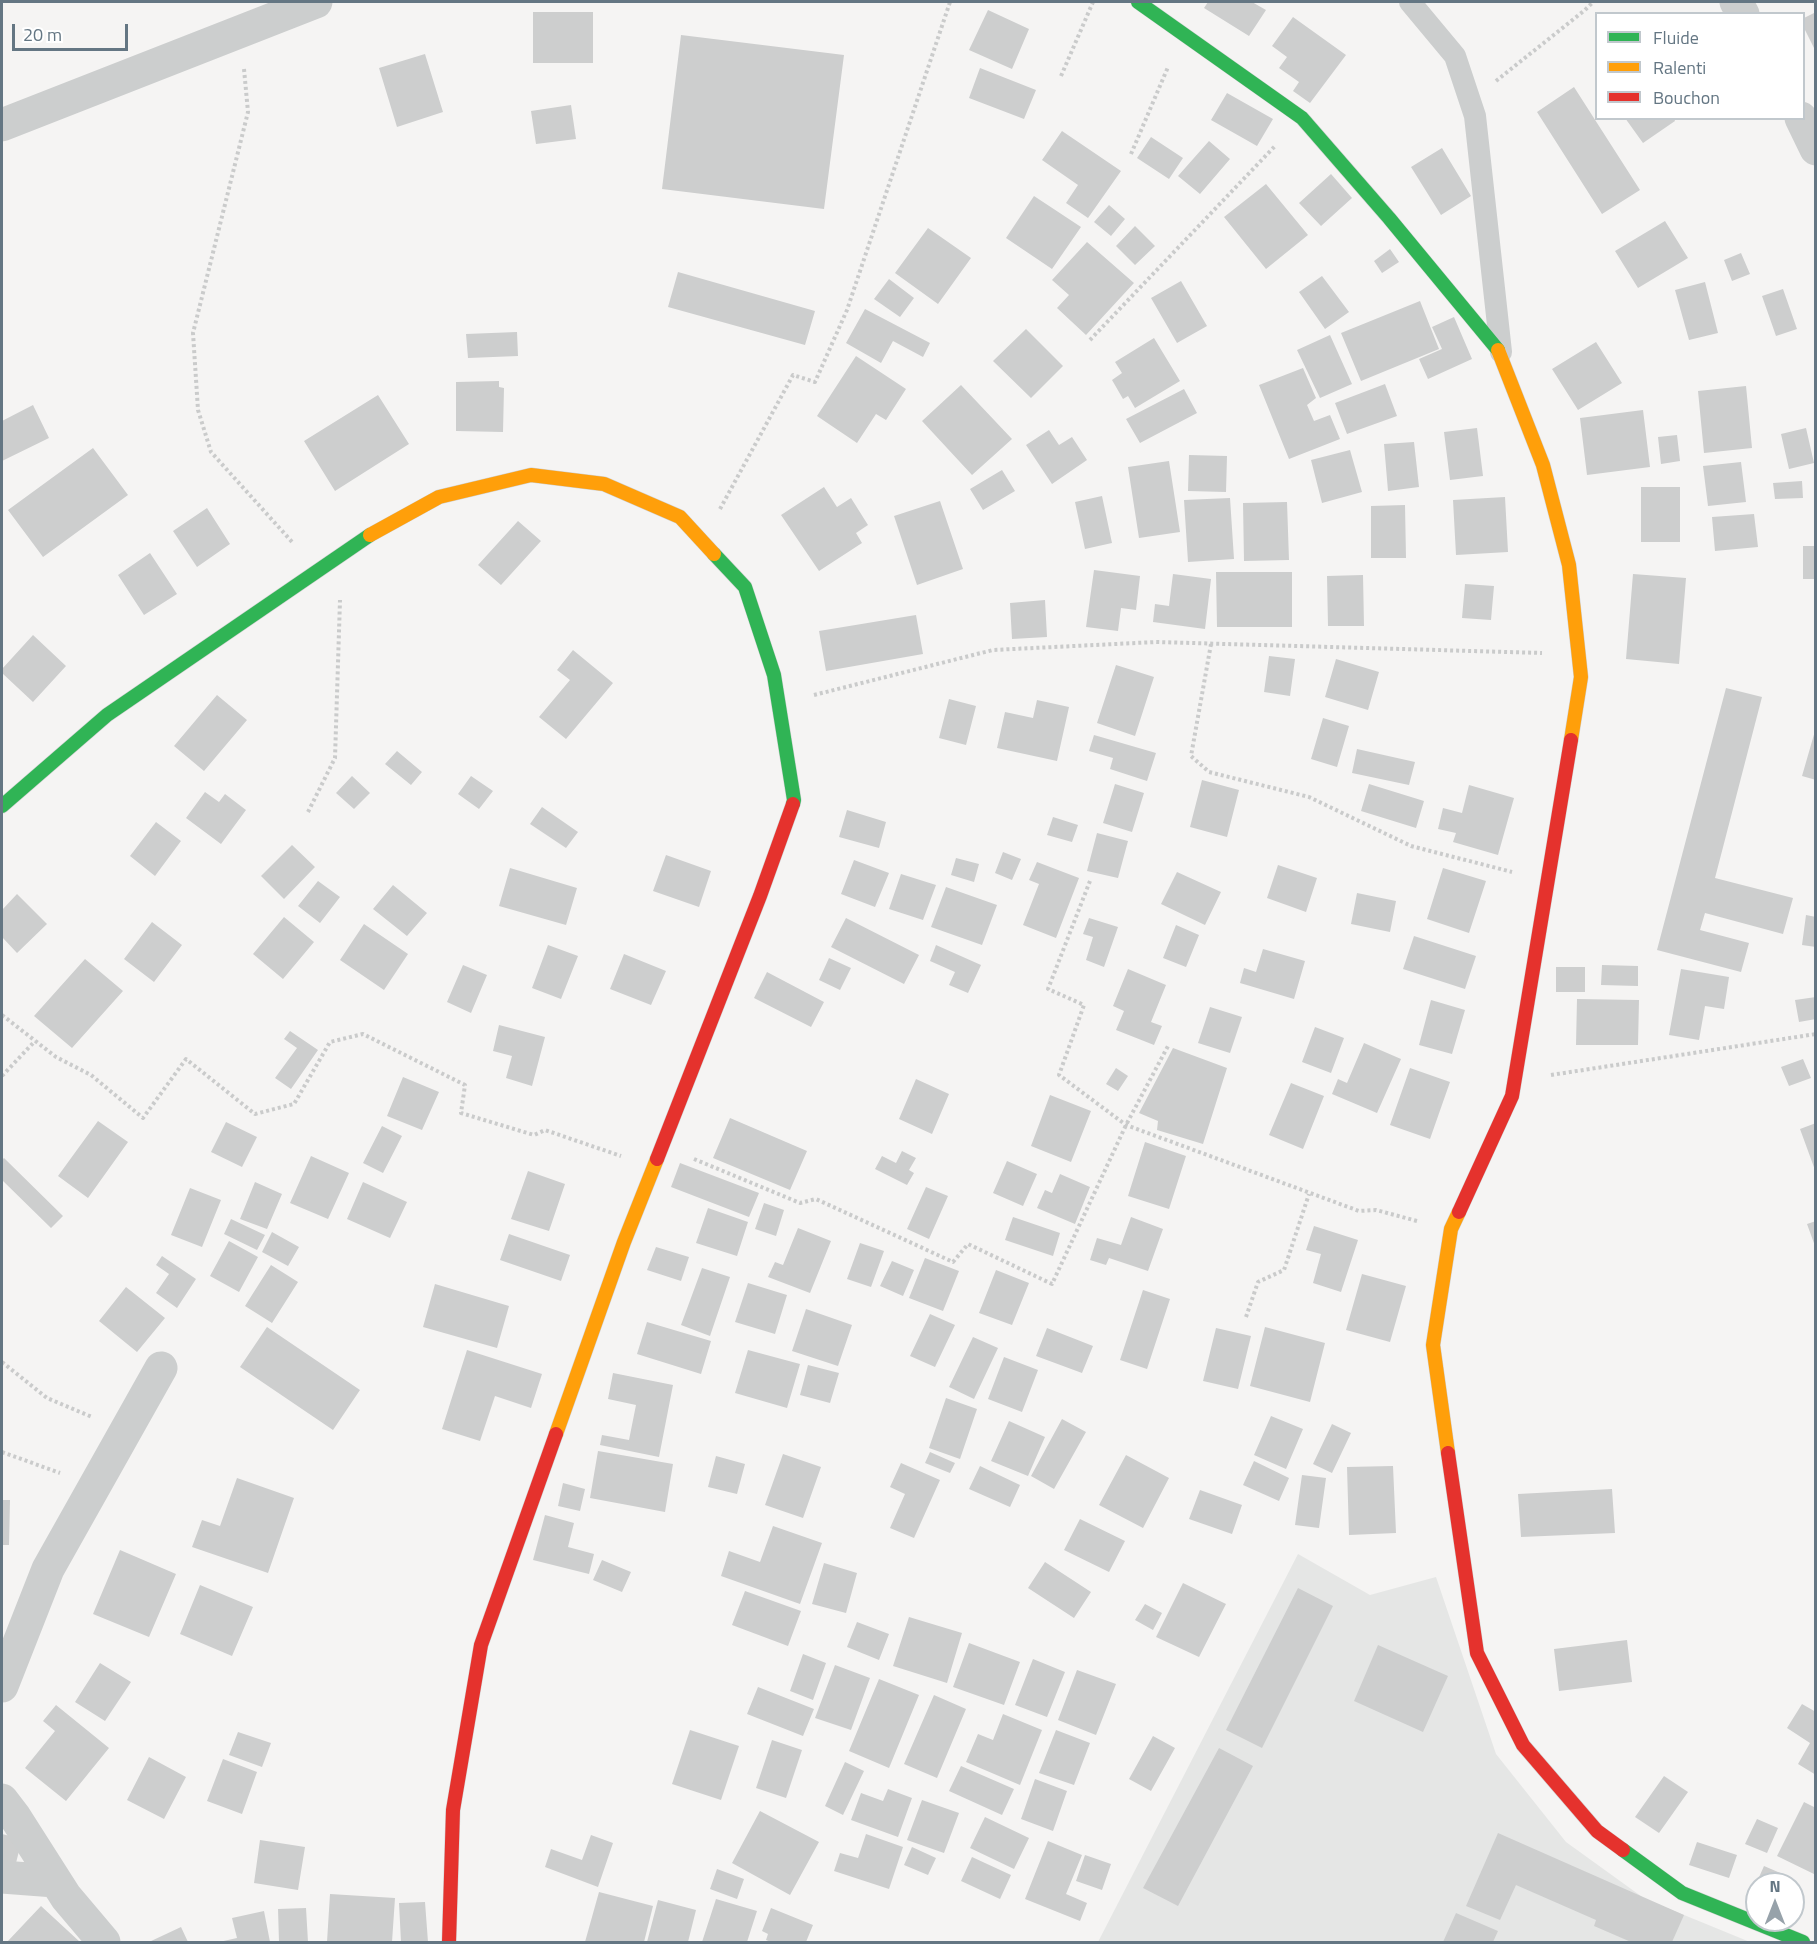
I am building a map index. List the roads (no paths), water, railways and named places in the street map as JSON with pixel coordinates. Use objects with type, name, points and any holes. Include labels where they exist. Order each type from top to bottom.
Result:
[{"type":"street","points":[[2,125],[316,2]]},
{"type":"street","points":[[1138,2],[1302,118],[1389,218],[1501,354],[1543,465],[1569,565],[1581,677],[1512,1096],[1451,1229],[1433,1345],[1477,1653],[1523,1745],[1598,1831],[1682,1893],[1803,1942]]},
{"type":"street","points":[[2,806],[107,715],[360,541],[439,497],[531,475],[604,484],[680,517],[745,587],[774,675],[794,800],[760,896],[624,1242],[481,1645],[453,1810],[449,1942]]},
{"type":"street","points":[[2,1686],[48,1569],[161,1368]]},
{"type":"street","points":[[2,1800],[66,1897],[104,1942]]},
{"type":"street","points":[[2,1877],[55,1881]]},
{"type":"lane","points":[[1410,2],[1455,56],[1475,116],[1501,354]]}]
